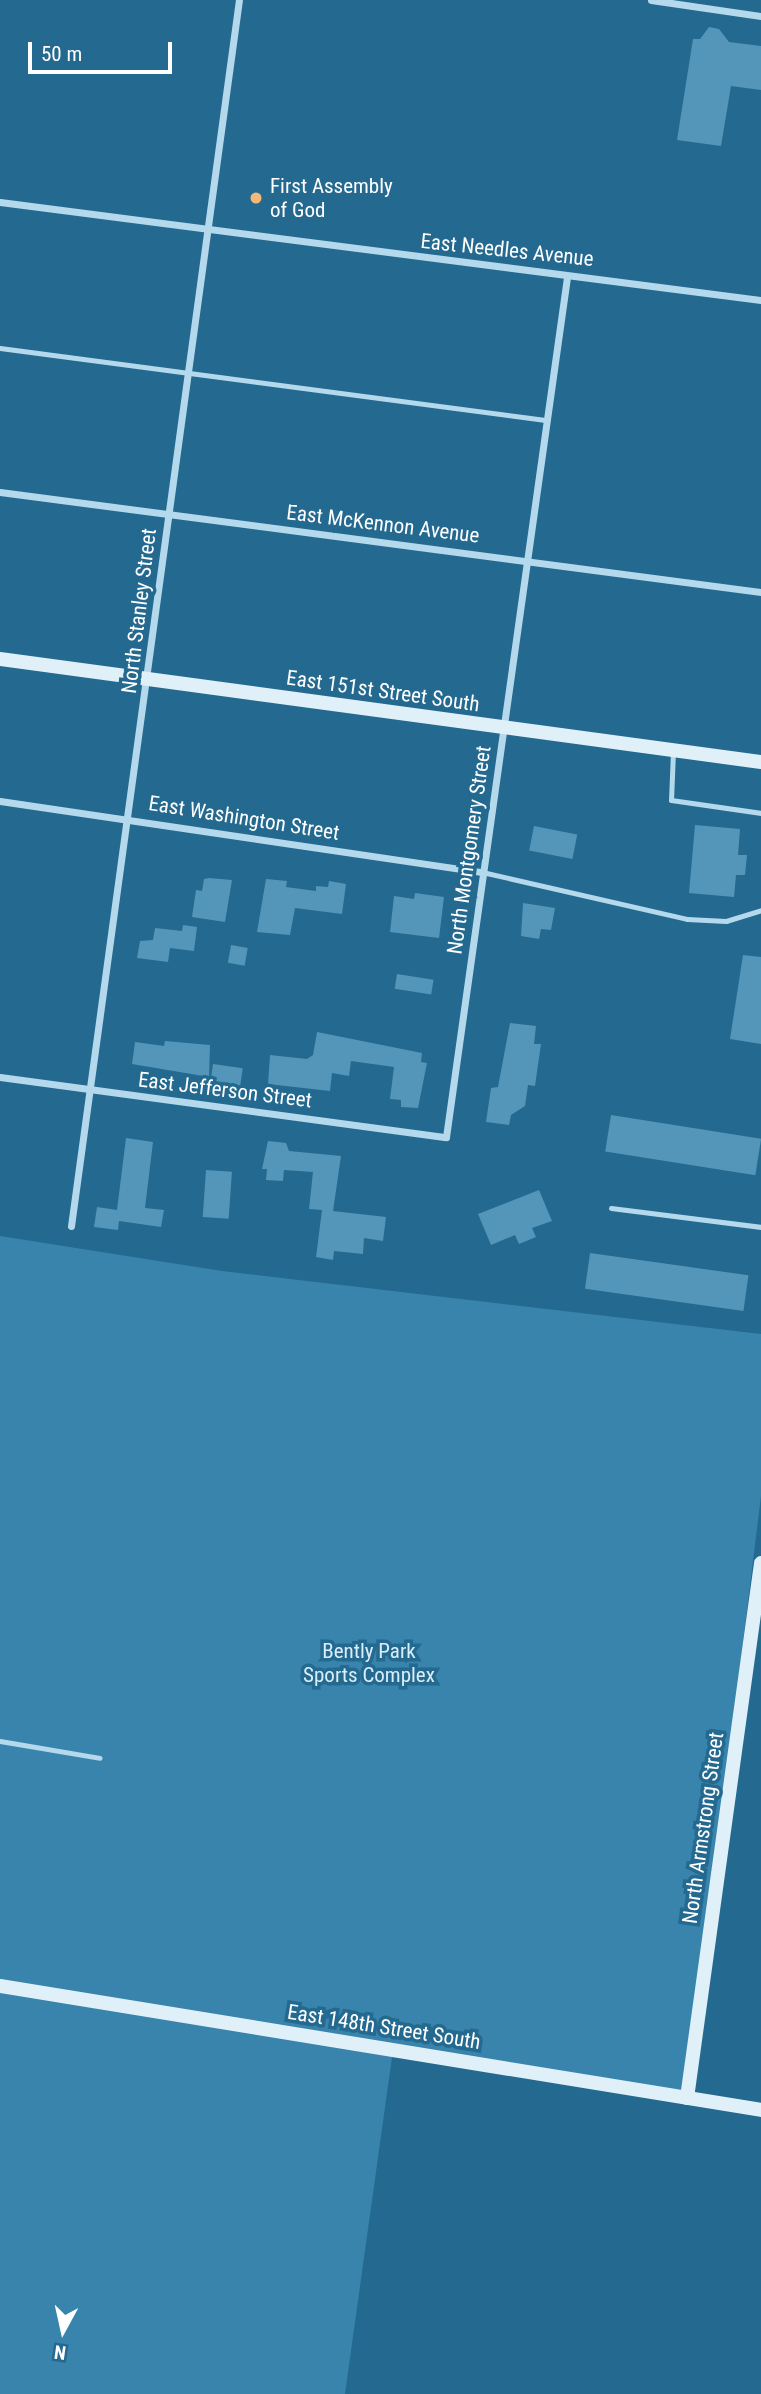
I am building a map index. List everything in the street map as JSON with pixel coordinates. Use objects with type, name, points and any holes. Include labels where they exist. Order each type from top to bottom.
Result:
[{"type":"street","name":"North Stanley Street","points":[[71,1226],[211,229],[239,0]]},
{"type":"street","points":[[651,0],[761,16]]},
{"type":"street","name":"East Needles Avenue","points":[[0,202],[761,300]]},
{"type":"street","name":"North Montgomery Street","points":[[446,1137],[567,277]]},
{"type":"street","name":"East McKennon Avenue","points":[[0,492],[169,516],[526,559],[761,592]]},
{"type":"street","name":"East 151st Street South","points":[[0,659],[761,762]]},
{"type":"street","name":"East Washington Street","points":[[0,802],[127,818],[482,872]]},
{"type":"street","name":"East Jefferson Street","points":[[0,1077],[446,1137]]},
{"type":"street","name":"North Armstrong Street","points":[[687,2098],[761,1563]]},
{"type":"street","name":"East 148th Street South","points":[[0,1986],[761,2110]]},
{"type":"lane","points":[[0,348],[545,420]]},
{"type":"lane","points":[[673,750],[671,800],[761,813]]},
{"type":"lane","points":[[482,872],[687,919],[726,921],[761,911]]},
{"type":"lane","points":[[611,1208],[761,1227]]},
{"type":"lane","points":[[0,1741],[100,1758]]},
{"type":"green space","name":"Bently Park Sports Complex","points":[[0,1236],[222,1271],[761,1334],[761,1496],[687,2098],[393,2050],[345,2394],[0,2394]]},
{"type":"building","points":[[709,27],[719,29],[729,42],[761,46],[761,90],[731,86],[721,146],[677,140],[693,39],[700,39]]},
{"type":"building","points":[[695,825],[740,829],[738,855],[747,855],[745,875],[736,875],[734,897],[689,893]]},
{"type":"building","points":[[534,826],[577,834],[572,859],[529,851]]},
{"type":"building","points":[[204,879],[232,880],[225,922],[192,917],[196,890],[202,891]]},
{"type":"building","points":[[266,879],[287,881],[286,887],[316,891],[316,886],[328,887],[329,881],[346,884],[342,914],[295,908],[290,935],[257,932]]},
{"type":"building","points":[[415,893],[444,897],[439,938],[390,932],[394,896],[414,899]]},
{"type":"building","points":[[523,903],[555,908],[551,930],[541,929],[539,939],[521,936]]},
{"type":"building","points":[[183,925],[197,927],[194,951],[170,948],[168,962],[137,958],[140,941],[153,940],[155,928],[182,931]]},
{"type":"building","points":[[231,945],[248,948],[245,966],[228,963]]},
{"type":"building","points":[[743,955],[761,957],[761,1044],[730,1039]]},
{"type":"building","points":[[397,974],[434,980],[431,995],[395,989]]},
{"type":"building","points":[[510,1023],[536,1026],[534,1044],[541,1044],[535,1086],[528,1085],[525,1106],[511,1115],[509,1125],[486,1122],[491,1088],[498,1087]]},
{"type":"building","points":[[317,1032],[422,1053],[421,1062],[427,1063],[418,1108],[401,1107],[401,1100],[390,1099],[394,1067],[351,1061],[349,1076],[332,1073],[330,1091],[268,1084],[270,1055],[307,1059],[313,1055]]},
{"type":"building","points":[[165,1041],[210,1045],[209,1077],[132,1064],[135,1042],[164,1046]]},
{"type":"building","points":[[213,1064],[243,1068],[240,1086],[210,1082]]},
{"type":"building","points":[[611,1115],[761,1139],[755,1175],[605,1152]]},
{"type":"building","points":[[126,1138],[153,1142],[145,1208],[164,1210],[161,1227],[119,1221],[118,1230],[94,1227],[97,1207],[117,1210]]},
{"type":"building","points":[[268,1141],[286,1143],[289,1151],[341,1156],[333,1211],[386,1217],[383,1241],[364,1238],[363,1254],[334,1251],[333,1260],[316,1257],[322,1210],[309,1209],[313,1172],[284,1170],[283,1181],[266,1180],[267,1169],[262,1169]]},
{"type":"building","points":[[206,1170],[232,1172],[229,1219],[203,1217]]},
{"type":"building","points":[[539,1190],[552,1221],[532,1228],[536,1237],[519,1244],[515,1235],[491,1245],[478,1214]]},
{"type":"building","points":[[590,1253],[748,1275],[743,1311],[585,1289]]},
{"type":"place","name":"First Assembly of God","points":[[256,198]]}]
